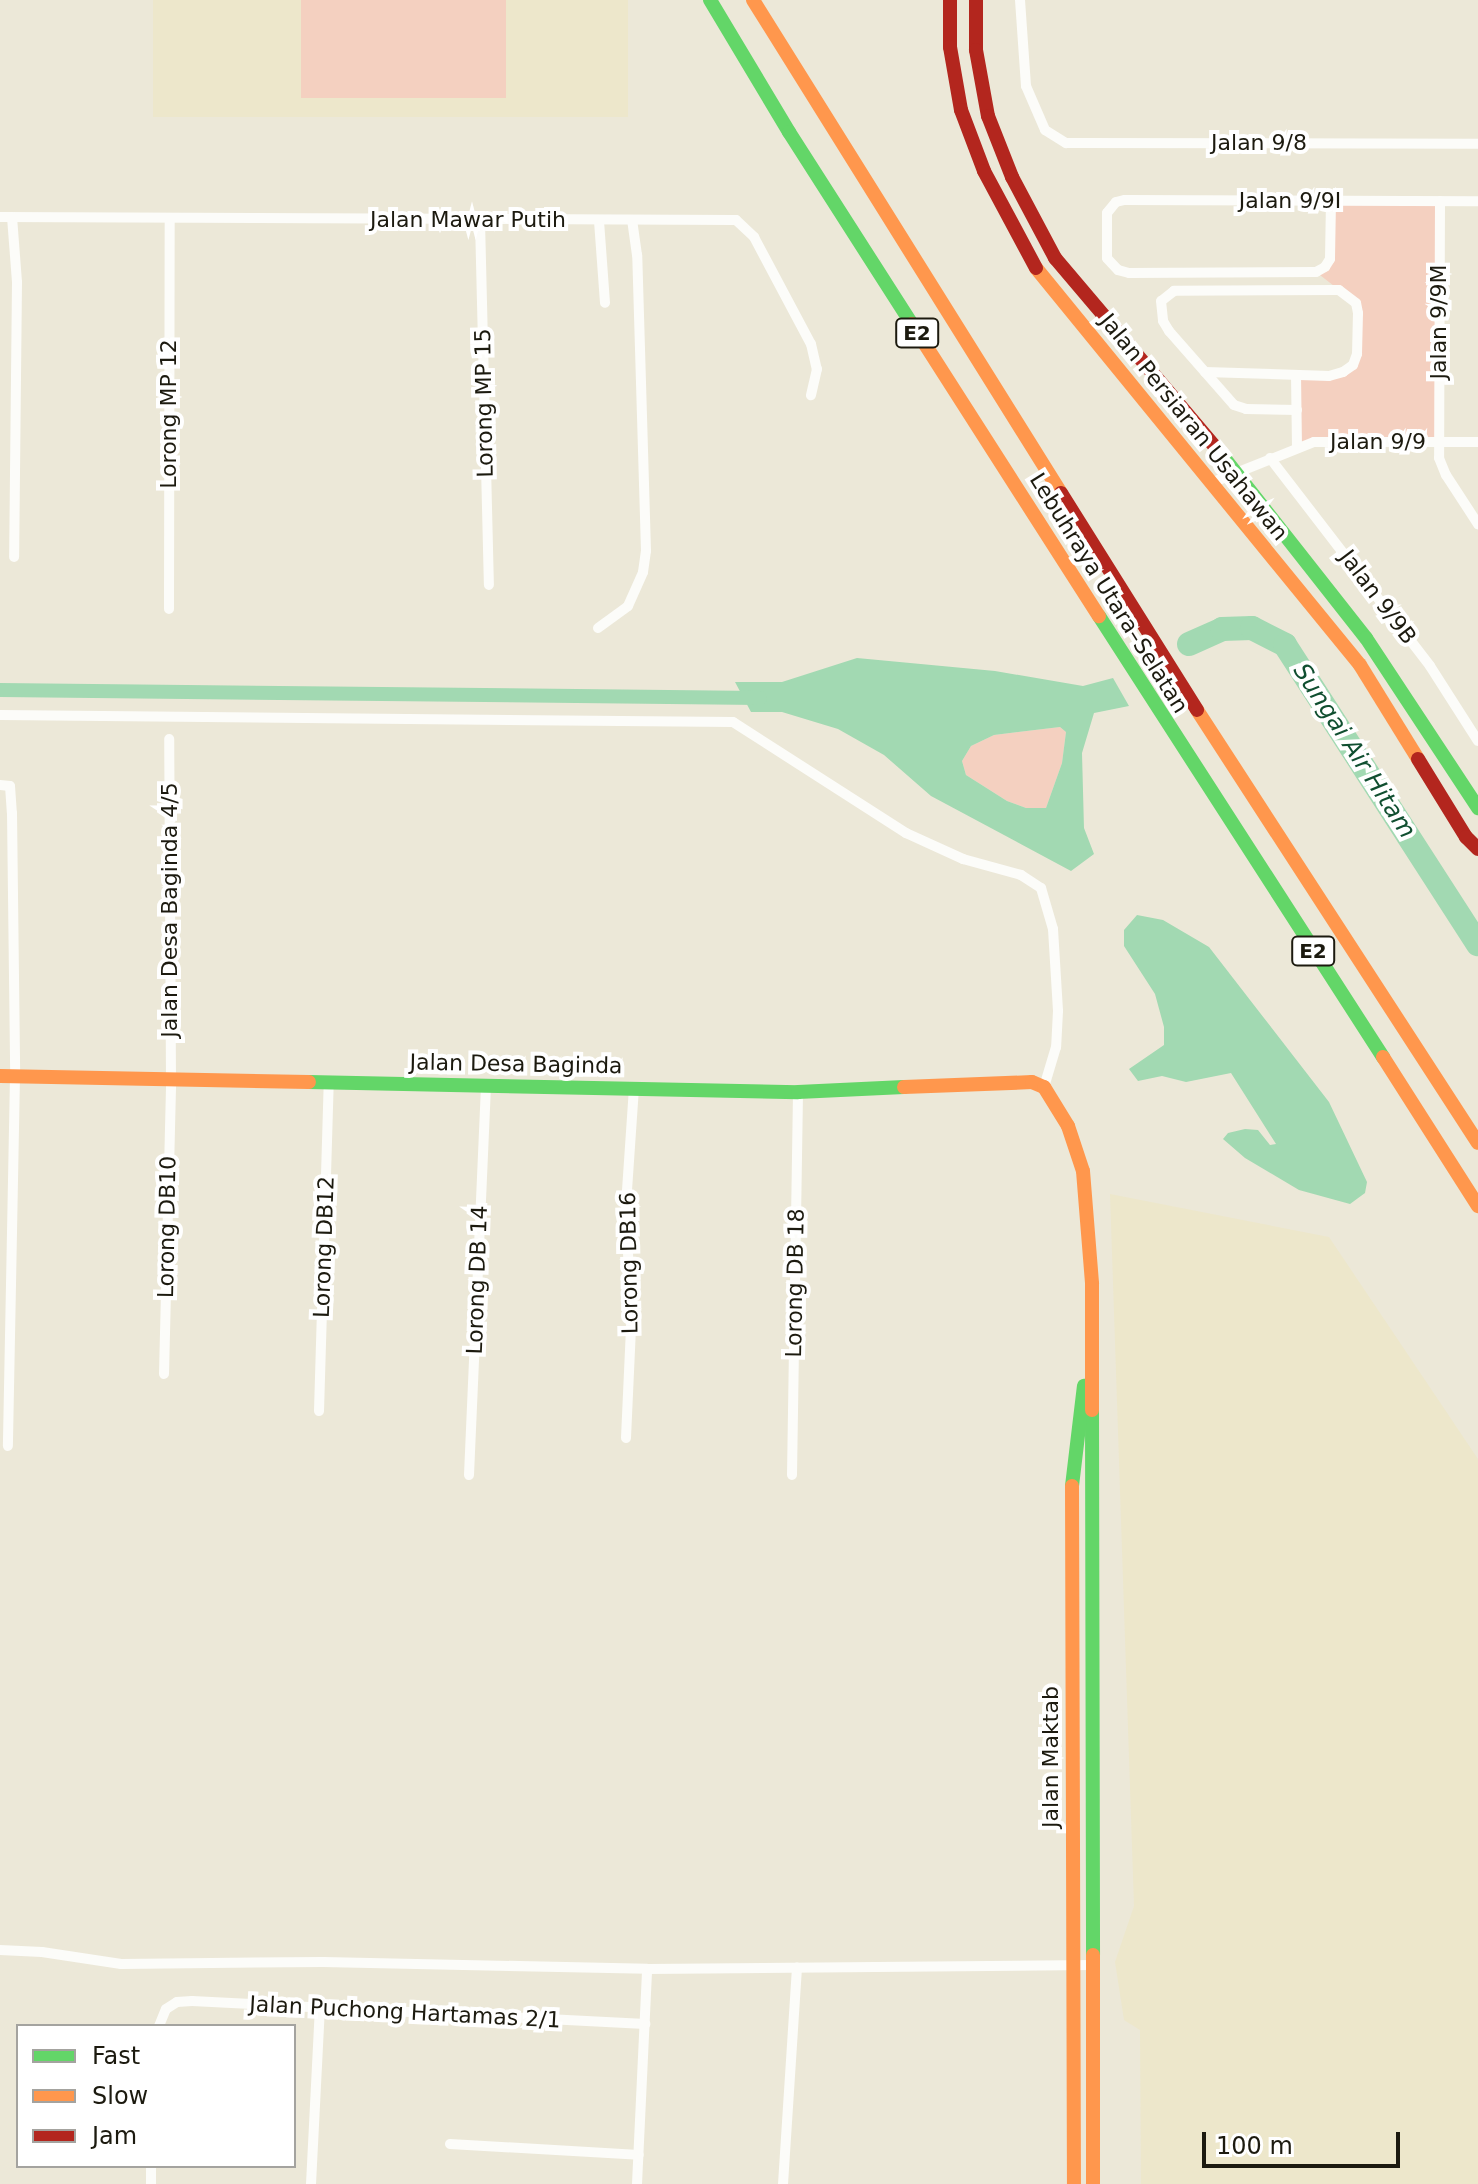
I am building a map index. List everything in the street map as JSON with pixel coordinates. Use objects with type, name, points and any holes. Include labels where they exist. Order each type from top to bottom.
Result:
[{"type":"main road","name":"Lebuhraya Utara–Selatan","points":[[710,0],[789,132],[1148,696],[1478,1206]]},
{"type":"main road","name":"Lebuhraya Utara–Selatan","points":[[753,0],[1155,644],[1478,1143]]},
{"type":"main road","name":"Jalan Persiaran Usahawan","points":[[950,0],[950,47],[961,110],[980,161],[1036,268],[1360,665],[1466,837],[1478,849]]},
{"type":"main road","name":"Jalan Persiaran Usahawan","points":[[976,0],[976,50],[988,116],[1012,177],[1055,258],[1236,472],[1366,638],[1478,808]]},
{"type":"main road","name":"Jalan Desa Baginda","points":[[7,1076],[798,1092],[1038,1085]]},
{"type":"main road","name":"Jalan Maktab","points":[[1038,1085],[1068,1126],[1083,1171],[1092,1284],[1093,2184]]},
{"type":"main road","name":"Jalan Maktab","points":[[1074,2184],[1072,1479],[1091,1330]]},
{"type":"street","name":"Jalan 9/8","points":[[1020,0],[1023,70],[1045,130],[1066,143],[1478,144]]},
{"type":"street","name":"Jalan 9/9I","points":[[1331,201],[1330,259],[1316,272],[1118,270],[1107,258],[1107,213],[1116,202],[1125,200],[1478,201]]},
{"type":"street","name":"Jalan 9/9M","points":[[1440,201],[1441,466],[1478,524]]},
{"type":"street","name":"Jalan Mawar Putih","points":[[0,217],[480,221],[728,219],[749,229],[811,344],[817,369],[811,395]]},
{"type":"street","points":[[12,217],[17,282],[14,557]]},
{"type":"street","name":"Lorong MP 12","points":[[169,609],[170,218]]},
{"type":"street","name":"Lorong MP 15","points":[[480,221],[489,585]]},
{"type":"street","points":[[599,221],[605,303]]},
{"type":"street","points":[[598,628],[628,606],[643,572],[646,551],[637,255],[632,221]]},
{"type":"street","points":[[1205,372],[1329,376],[1353,365],[1357,354],[1358,313],[1356,303],[1339,290],[1174,291],[1161,301],[1163,321],[1205,372],[1239,408],[1297,410]]},
{"type":"street","points":[[1296,375],[1297,446]]},
{"type":"street","name":"Jalan 9/9","points":[[1211,483],[1297,446],[1339,439],[1478,442]]},
{"type":"street","name":"Jalan 9/9B","points":[[1270,458],[1430,666],[1478,741]]},
{"type":"street","points":[[0,715],[733,722],[906,833],[963,859],[1021,875],[1041,888],[1053,929],[1058,1011],[1056,1047],[1038,1085]]},
{"type":"street","name":"Jalan Desa Baginda 4/5","points":[[169,739],[171,1081]]},
{"type":"street","points":[[0,785],[10,786],[12,813],[7,1076],[8,1446]]},
{"type":"street","name":"Lorong DB10","points":[[164,1374],[171,1081]]},
{"type":"street","name":"Lorong DB12","points":[[319,1411],[329,1083]]},
{"type":"street","name":"Lorong DB 14","points":[[469,1475],[486,1085]]},
{"type":"street","name":"Lorong DB16","points":[[626,1438],[631,1327],[626,1205],[634,1087]]},
{"type":"street","name":"Lorong DB 18","points":[[792,1475],[798,1092]]},
{"type":"street","points":[[0,1950],[42,1952],[110,1964],[323,1962],[647,1969],[1092,1965]]},
{"type":"street","points":[[783,2184],[797,1967]]},
{"type":"street","points":[[637,2184],[647,1969]]},
{"type":"street","name":"Jalan Puchong Hartamas 2/1","points":[[160,2024],[166,2009],[177,2002],[192,2001],[645,2024]]},
{"type":"street","points":[[311,2184],[320,2007]]},
{"type":"street","points":[[450,2144],[639,2155]]},
{"type":"shaded area","points":[[153,0],[628,0],[628,117],[153,117]]},
{"type":"shaded area","points":[[301,0],[506,0],[506,98],[301,98]]},
{"type":"shaded area","points":[[1331,201],[1440,201],[1439,442],[1297,446],[1296,375],[1329,376],[1353,365],[1356,303],[1316,272],[1325,267]]},
{"type":"shaded area","points":[[857,658],[995,671],[1083,686],[1113,678],[1129,706],[1094,713],[1082,753],[1084,828],[1094,854],[1071,871],[931,796],[884,755],[838,729],[782,712],[751,712],[735,682],[782,682]],"holes":[[[1060,727],[1066,732],[1062,763],[1046,808],[1026,808],[1007,801],[966,775],[962,761],[971,746],[994,735]]]},
{"type":"shaded area","points":[[1060,727],[1066,732],[1062,763],[1046,808],[1026,808],[1007,801],[966,775],[962,761],[971,746],[994,735]]},
{"type":"shaded area","points":[[1137,915],[1163,920],[1209,947],[1329,1102],[1367,1182],[1365,1193],[1350,1204],[1299,1190],[1245,1158],[1223,1139],[1228,1133],[1258,1130],[1270,1145],[1276,1144],[1231,1073],[1186,1082],[1162,1076],[1138,1081],[1129,1069],[1164,1045],[1164,1027],[1155,994],[1124,946],[1124,930]]},
{"type":"shaded area","points":[[1110,1194],[1329,1237],[1478,1459],[1478,2184],[1141,2184],[1140,2030],[1124,2020],[1115,1962],[1134,1906]]},
{"type":"waterway","name":"Sungai Air Hitam","points":[[1189,644],[1222,629],[1252,628],[1285,645],[1478,944]]},
{"type":"waterway","points":[[0,690],[760,698]]},
{"type":"traffic: fast","points":[[710,0],[789,132],[912,324]]},
{"type":"traffic: fast","points":[[1218,450],[1366,638],[1478,808]]},
{"type":"traffic: fast","points":[[1099,616],[1383,1057]]},
{"type":"traffic: fast","points":[[309,1082],[798,1092],[904,1087]]},
{"type":"traffic: fast","points":[[1072,1486],[1084,1386]]},
{"type":"traffic: fast","points":[[1092,1410],[1093,1955]]},
{"type":"traffic: slow","points":[[753,0],[1061,493]]},
{"type":"traffic: slow","points":[[1036,268],[1360,665],[1418,759]]},
{"type":"traffic: slow","points":[[912,324],[1099,616]]},
{"type":"traffic: slow","points":[[1197,710],[1478,1143]]},
{"type":"traffic: slow","points":[[1383,1057],[1478,1206]]},
{"type":"traffic: slow","points":[[0,1076],[309,1082]]},
{"type":"traffic: slow","points":[[904,1087],[1032,1082],[1044,1087],[1068,1126],[1083,1171],[1092,1284],[1092,1410]]},
{"type":"traffic: slow","points":[[1072,1486],[1074,2184]]},
{"type":"traffic: slow","points":[[1093,1955],[1093,2184]]},
{"type":"traffic: jam","points":[[950,0],[950,47],[961,110],[984,171],[1036,268]]},
{"type":"traffic: jam","points":[[976,0],[976,50],[988,116],[1012,177],[1055,258],[1218,450]]},
{"type":"traffic: jam","points":[[1061,493],[1197,710]]},
{"type":"traffic: jam","points":[[1418,759],[1466,837],[1478,849]]}]
